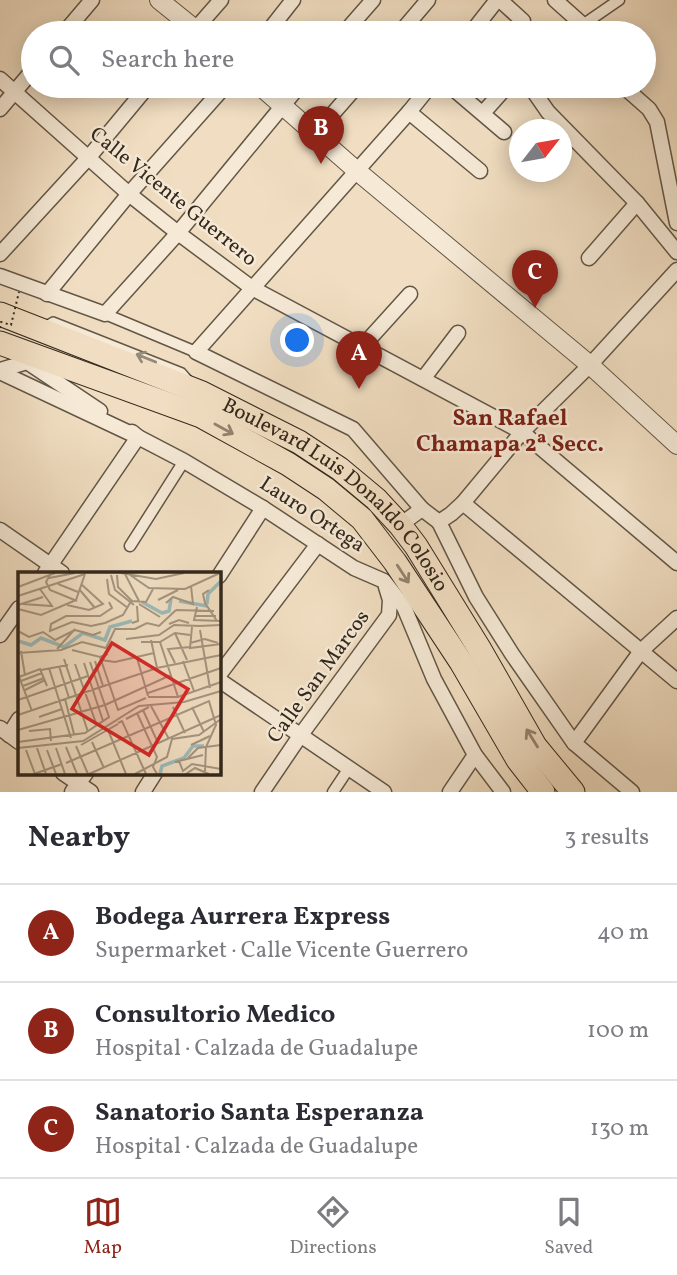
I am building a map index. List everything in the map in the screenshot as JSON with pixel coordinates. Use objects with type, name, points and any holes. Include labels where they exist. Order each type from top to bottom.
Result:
[{"type":"highway","name":"Boulevard Luis Donaldo Colosio","points":[[0,314],[197,403],[201,416],[288,464],[326,489],[362,519],[395,562],[445,637],[518,760],[543,792]]},
{"type":"highway","name":"Boulevard Luis Donaldo Colosio","points":[[0,343],[197,403],[299,442],[340,469],[376,499],[400,525],[479,648],[536,746],[573,792]]},
{"type":"street","points":[[74,21],[92,0]]},
{"type":"street","points":[[159,0],[183,21]]},
{"type":"street","points":[[205,21],[222,0]]},
{"type":"street","points":[[276,21],[293,0]]},
{"type":"street","points":[[355,21],[373,0]]},
{"type":"street","points":[[410,21],[428,0]]},
{"type":"street","points":[[481,21],[499,0],[523,21]]},
{"type":"street","points":[[555,0],[571,21]]},
{"type":"street","points":[[589,21],[620,0]]},
{"type":"street","name":"Calle Vicente Guerrero","points":[[0,79],[21,97]]},
{"type":"street","points":[[0,109],[21,85]]},
{"type":"street","name":"Calle Vicente Guerrero","points":[[22,98],[129,194],[252,288],[522,432],[677,564]]},
{"type":"street","points":[[0,254],[89,157],[138,98]]},
{"type":"street","points":[[47,294],[129,194],[214,98]]},
{"type":"street","points":[[274,98],[357,171],[590,365],[677,444]]},
{"type":"street","points":[[104,314],[178,233],[288,98]]},
{"type":"street","points":[[315,134],[346,98]]},
{"type":"street","points":[[196,352],[420,98]]},
{"type":"street","points":[[465,98],[504,132]]},
{"type":"street","points":[[483,113],[496,98]]},
{"type":"street","points":[[538,98],[548,112],[637,203],[677,252]]},
{"type":"street","points":[[637,98],[649,108],[657,122],[677,223]]},
{"type":"street","points":[[409,112],[480,171]]},
{"type":"street","points":[[589,258],[637,203]]},
{"type":"street","points":[[439,522],[463,503],[522,432],[590,365],[677,270]]},
{"type":"street","points":[[0,276],[104,314],[196,352],[353,429],[422,509],[439,522],[476,597],[574,743],[632,792]]},
{"type":"street","points":[[362,347],[410,294]]},
{"type":"street","points":[[423,379],[458,333]]},
{"type":"street","points":[[0,371],[27,362],[138,436],[52,571],[0,530]]},
{"type":"street","name":"Lauro Ortega","points":[[0,371],[138,436],[184,461],[263,508],[354,568],[384,581],[404,607],[434,679],[475,755],[503,792]]},
{"type":"street","points":[[130,546],[184,461]]},
{"type":"street","points":[[463,503],[677,681]]},
{"type":"street","points":[[220,574],[263,508]]},
{"type":"street","points":[[400,525],[422,509]]},
{"type":"street","points":[[220,677],[318,544]]},
{"type":"street","name":"Calle San Marcos","points":[[262,792],[389,615],[390,600],[384,581]]},
{"type":"street","points":[[404,607],[445,637]]},
{"type":"street","points":[[0,635],[18,609]]},
{"type":"street","points":[[574,743],[641,651],[677,618]]},
{"type":"street","points":[[220,679],[383,792]]},
{"type":"street","points":[[450,792],[475,755]]},
{"type":"street","points":[[334,792],[349,768]]},
{"type":"street","points":[[143,792],[154,774]]},
{"type":"street","points":[[79,783],[91,792]]},
{"type":"lane","points":[[0,352],[66,377]]},
{"type":"lane","points":[[169,415],[197,403]]},
{"type":"path","points":[[0,328],[1,322],[11,325],[19,292]]},
{"type":"place","name":"Consultorio Medico","points":[[321,164]]},
{"type":"place","name":"Sanatorio Santa Esperanza","points":[[535,308]]},
{"type":"place","name":"Bodega Aurrera Express","points":[[359,389]]},
{"type":"district","name":"San Rafael Chamapa 2ª Secc.","points":[[510,432]]}]
